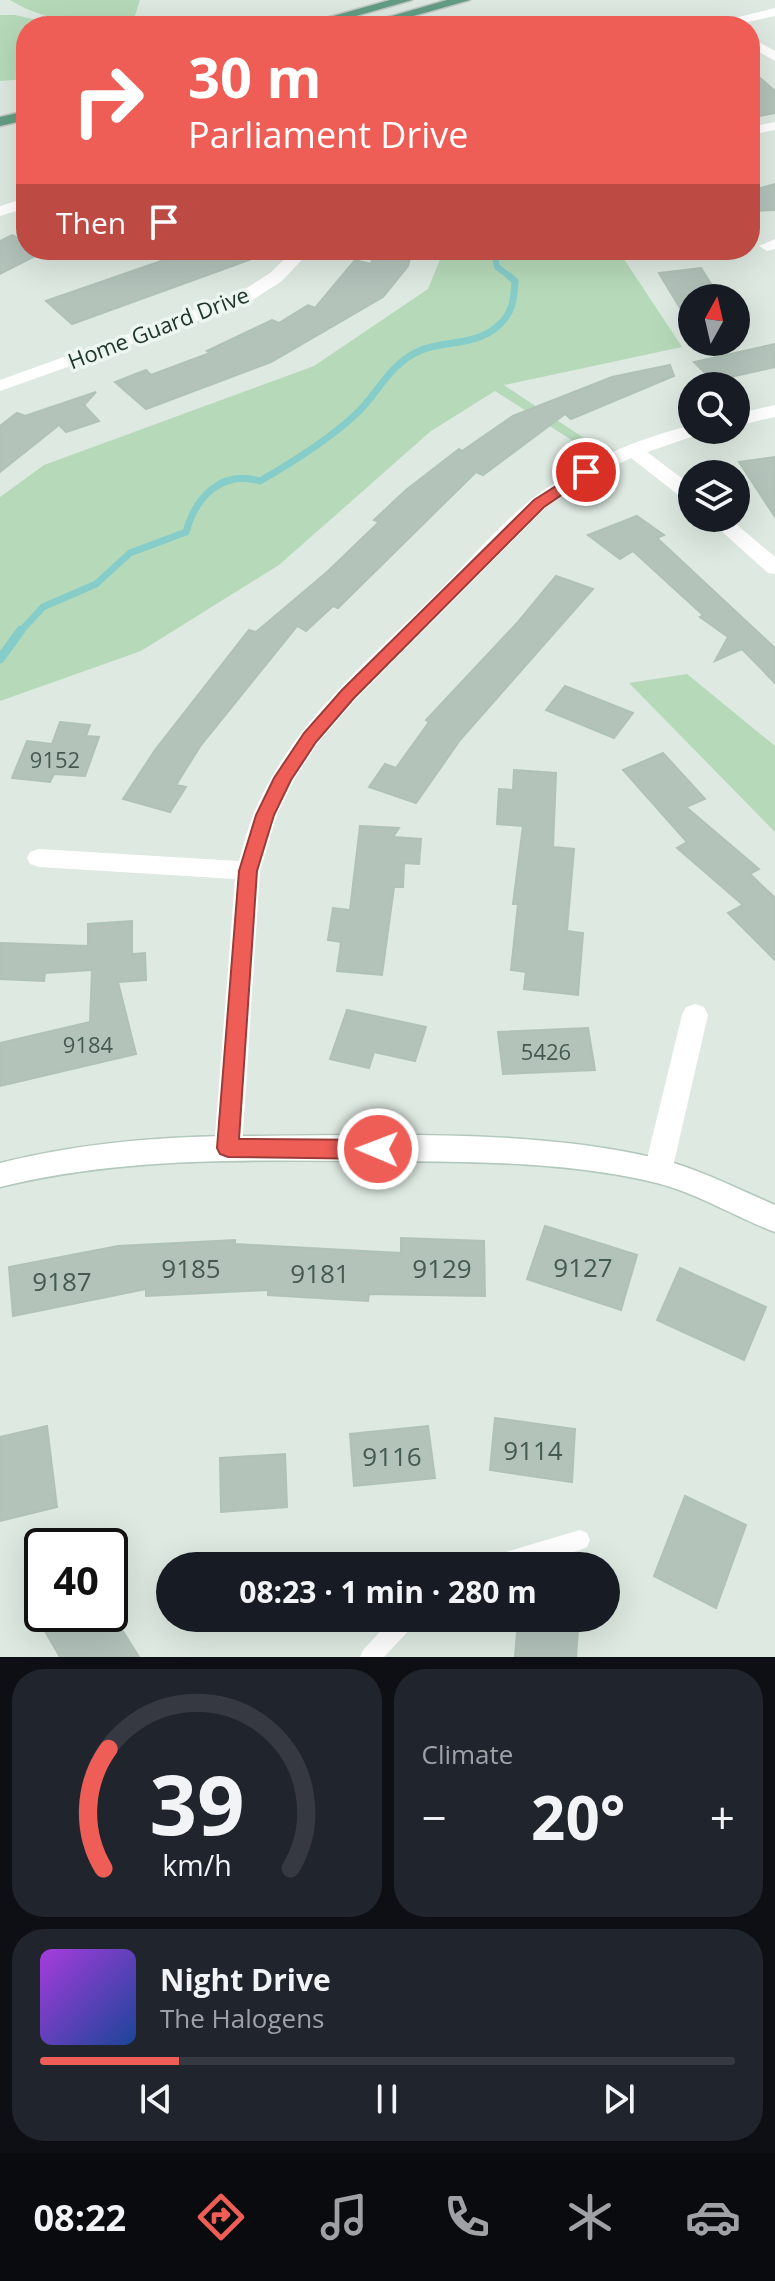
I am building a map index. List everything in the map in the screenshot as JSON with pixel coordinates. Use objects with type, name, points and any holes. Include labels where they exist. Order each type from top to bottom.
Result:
[{"type":"main road","points":[[343,16],[405,0]]},
{"type":"main road","points":[[402,16],[463,0]]},
{"type":"street","name":"Home Guard Drive","points":[[0,386],[242,299],[276,277],[293,260]]},
{"type":"street","points":[[750,417],[775,411]]},
{"type":"street","points":[[228,1148],[248,871],[265,815],[283,778],[310,737],[348,694],[539,503],[573,479],[633,450],[678,435]]},
{"type":"street","points":[[633,450],[678,485]]},
{"type":"street","points":[[733,532],[775,568]]},
{"type":"street","points":[[39,858],[248,871]]},
{"type":"street","points":[[658,1171],[695,1015]]},
{"type":"street","points":[[0,1175],[100,1156],[228,1148],[498,1151],[585,1159],[658,1171],[775,1219]]},
{"type":"lane","points":[[539,1552],[580,1540]]},
{"type":"lane","points":[[370,1657],[394,1632]]},
{"type":"green space","points":[[10,0],[140,0],[135,16],[46,16]]},
{"type":"green space","points":[[0,15],[19,16],[16,16],[16,80],[0,81]]},
{"type":"green space","points":[[440,260],[625,260],[678,341],[678,348],[504,385],[596,446],[587,450],[495,391],[431,431],[279,565],[141,651],[0,701],[0,497],[44,465],[314,366],[428,289]]},
{"type":"green space","points":[[687,674],[775,746],[775,832],[629,683]]},
{"type":"building","points":[[760,78],[775,91],[775,113],[760,116]]},
{"type":"building","points":[[775,184],[775,210],[760,211],[760,188]]},
{"type":"building","points":[[12,235],[16,237],[16,260],[27,260],[0,274],[0,241]]},
{"type":"building","points":[[164,260],[249,260],[72,324],[46,301]]},
{"type":"building","points":[[355,260],[371,264],[372,260],[410,260],[383,297],[271,362],[146,409],[115,382],[146,370],[151,375],[210,353],[207,351],[272,320],[279,323],[308,305],[315,308]]},
{"type":"building","points":[[701,268],[711,284],[678,284],[678,305],[659,273]]},
{"type":"building","points":[[775,344],[775,367],[750,373],[704,372],[694,362],[721,356],[750,356],[750,350]]},
{"type":"building","points":[[670,365],[674,376],[571,419],[565,414],[483,475],[476,472],[338,608],[333,606],[306,631],[297,626],[201,745],[176,785],[186,787],[170,812],[123,799],[155,750],[249,630],[256,632],[327,572],[379,522],[374,520],[406,490],[459,449],[462,451],[513,416],[612,377]]},
{"type":"building","points":[[96,392],[84,405],[99,421],[66,432],[59,425],[0,472],[0,426],[17,413],[25,416]]},
{"type":"building","points":[[775,457],[775,517],[750,479],[750,460]]},
{"type":"building","points":[[637,516],[664,535],[657,538],[775,648],[775,683],[742,649],[715,661],[728,637],[700,617],[703,615],[633,551],[620,559],[588,535]]},
{"type":"building","points":[[556,576],[593,589],[460,740],[416,803],[369,787],[385,764],[396,768],[429,722],[426,720],[518,622]]},
{"type":"building","points":[[565,686],[633,713],[614,738],[546,710]]},
{"type":"building","points":[[60,722],[90,725],[86,736],[99,737],[85,776],[54,774],[50,782],[12,778],[27,741],[52,744]]},
{"type":"building","points":[[663,753],[705,799],[686,807],[759,869],[750,874],[775,898],[775,960],[728,913],[743,905],[677,848],[687,842],[623,770]]},
{"type":"building","points":[[514,770],[556,773],[553,847],[574,849],[567,931],[583,933],[578,995],[524,989],[526,972],[511,970],[518,904],[513,904],[523,826],[497,824],[499,789],[513,790]]},
{"type":"building","points":[[360,826],[399,828],[393,837],[421,839],[419,864],[404,863],[403,887],[394,887],[382,975],[337,971],[341,942],[328,940],[333,908],[350,910]]},
{"type":"building","points":[[132,921],[132,954],[145,953],[146,980],[118,982],[136,1054],[0,1086],[0,1043],[90,1022],[92,970],[45,973],[44,981],[0,979],[0,943],[88,946],[88,924]]},
{"type":"building","points":[[347,1010],[426,1027],[415,1061],[374,1052],[369,1068],[330,1059]]},
{"type":"building","points":[[588,1028],[595,1070],[503,1074],[498,1032]]},
{"type":"building","points":[[545,1226],[637,1255],[621,1310],[527,1279]]},
{"type":"building","points":[[401,1238],[484,1241],[485,1296],[369,1294],[368,1301],[268,1295],[268,1290],[146,1296],[146,1289],[13,1316],[9,1267],[118,1246],[235,1240],[235,1244],[401,1253]]},
{"type":"building","points":[[680,1268],[766,1307],[744,1360],[657,1320]]},
{"type":"building","points":[[495,1418],[575,1429],[572,1482],[490,1470]]},
{"type":"building","points":[[47,1426],[57,1507],[0,1521],[0,1437]]},
{"type":"building","points":[[428,1426],[435,1478],[354,1486],[350,1434]]},
{"type":"building","points":[[285,1454],[287,1507],[221,1512],[220,1458]]},
{"type":"building","points":[[685,1496],[746,1525],[716,1608],[654,1576]]},
{"type":"building","points":[[45,1632],[123,1632],[139,1657],[60,1657]]},
{"type":"building","points":[[517,1632],[578,1632],[576,1657],[515,1657]]},
{"type":"waterway","points":[[496,260],[497,267],[512,278]]},
{"type":"waterway","points":[[20,632],[43,607],[96,584],[130,553],[186,532],[196,507],[212,489],[234,479],[260,481],[321,442],[355,415],[391,372],[408,357],[428,348],[470,340],[490,332],[504,320],[512,305],[515,281],[509,276]]},
{"type":"waterway","points":[[0,659],[21,630]]},
{"type":"route","points":[[378,1149],[228,1148],[248,871],[265,815],[283,778],[310,737],[348,694],[539,503],[586,472]]}]
